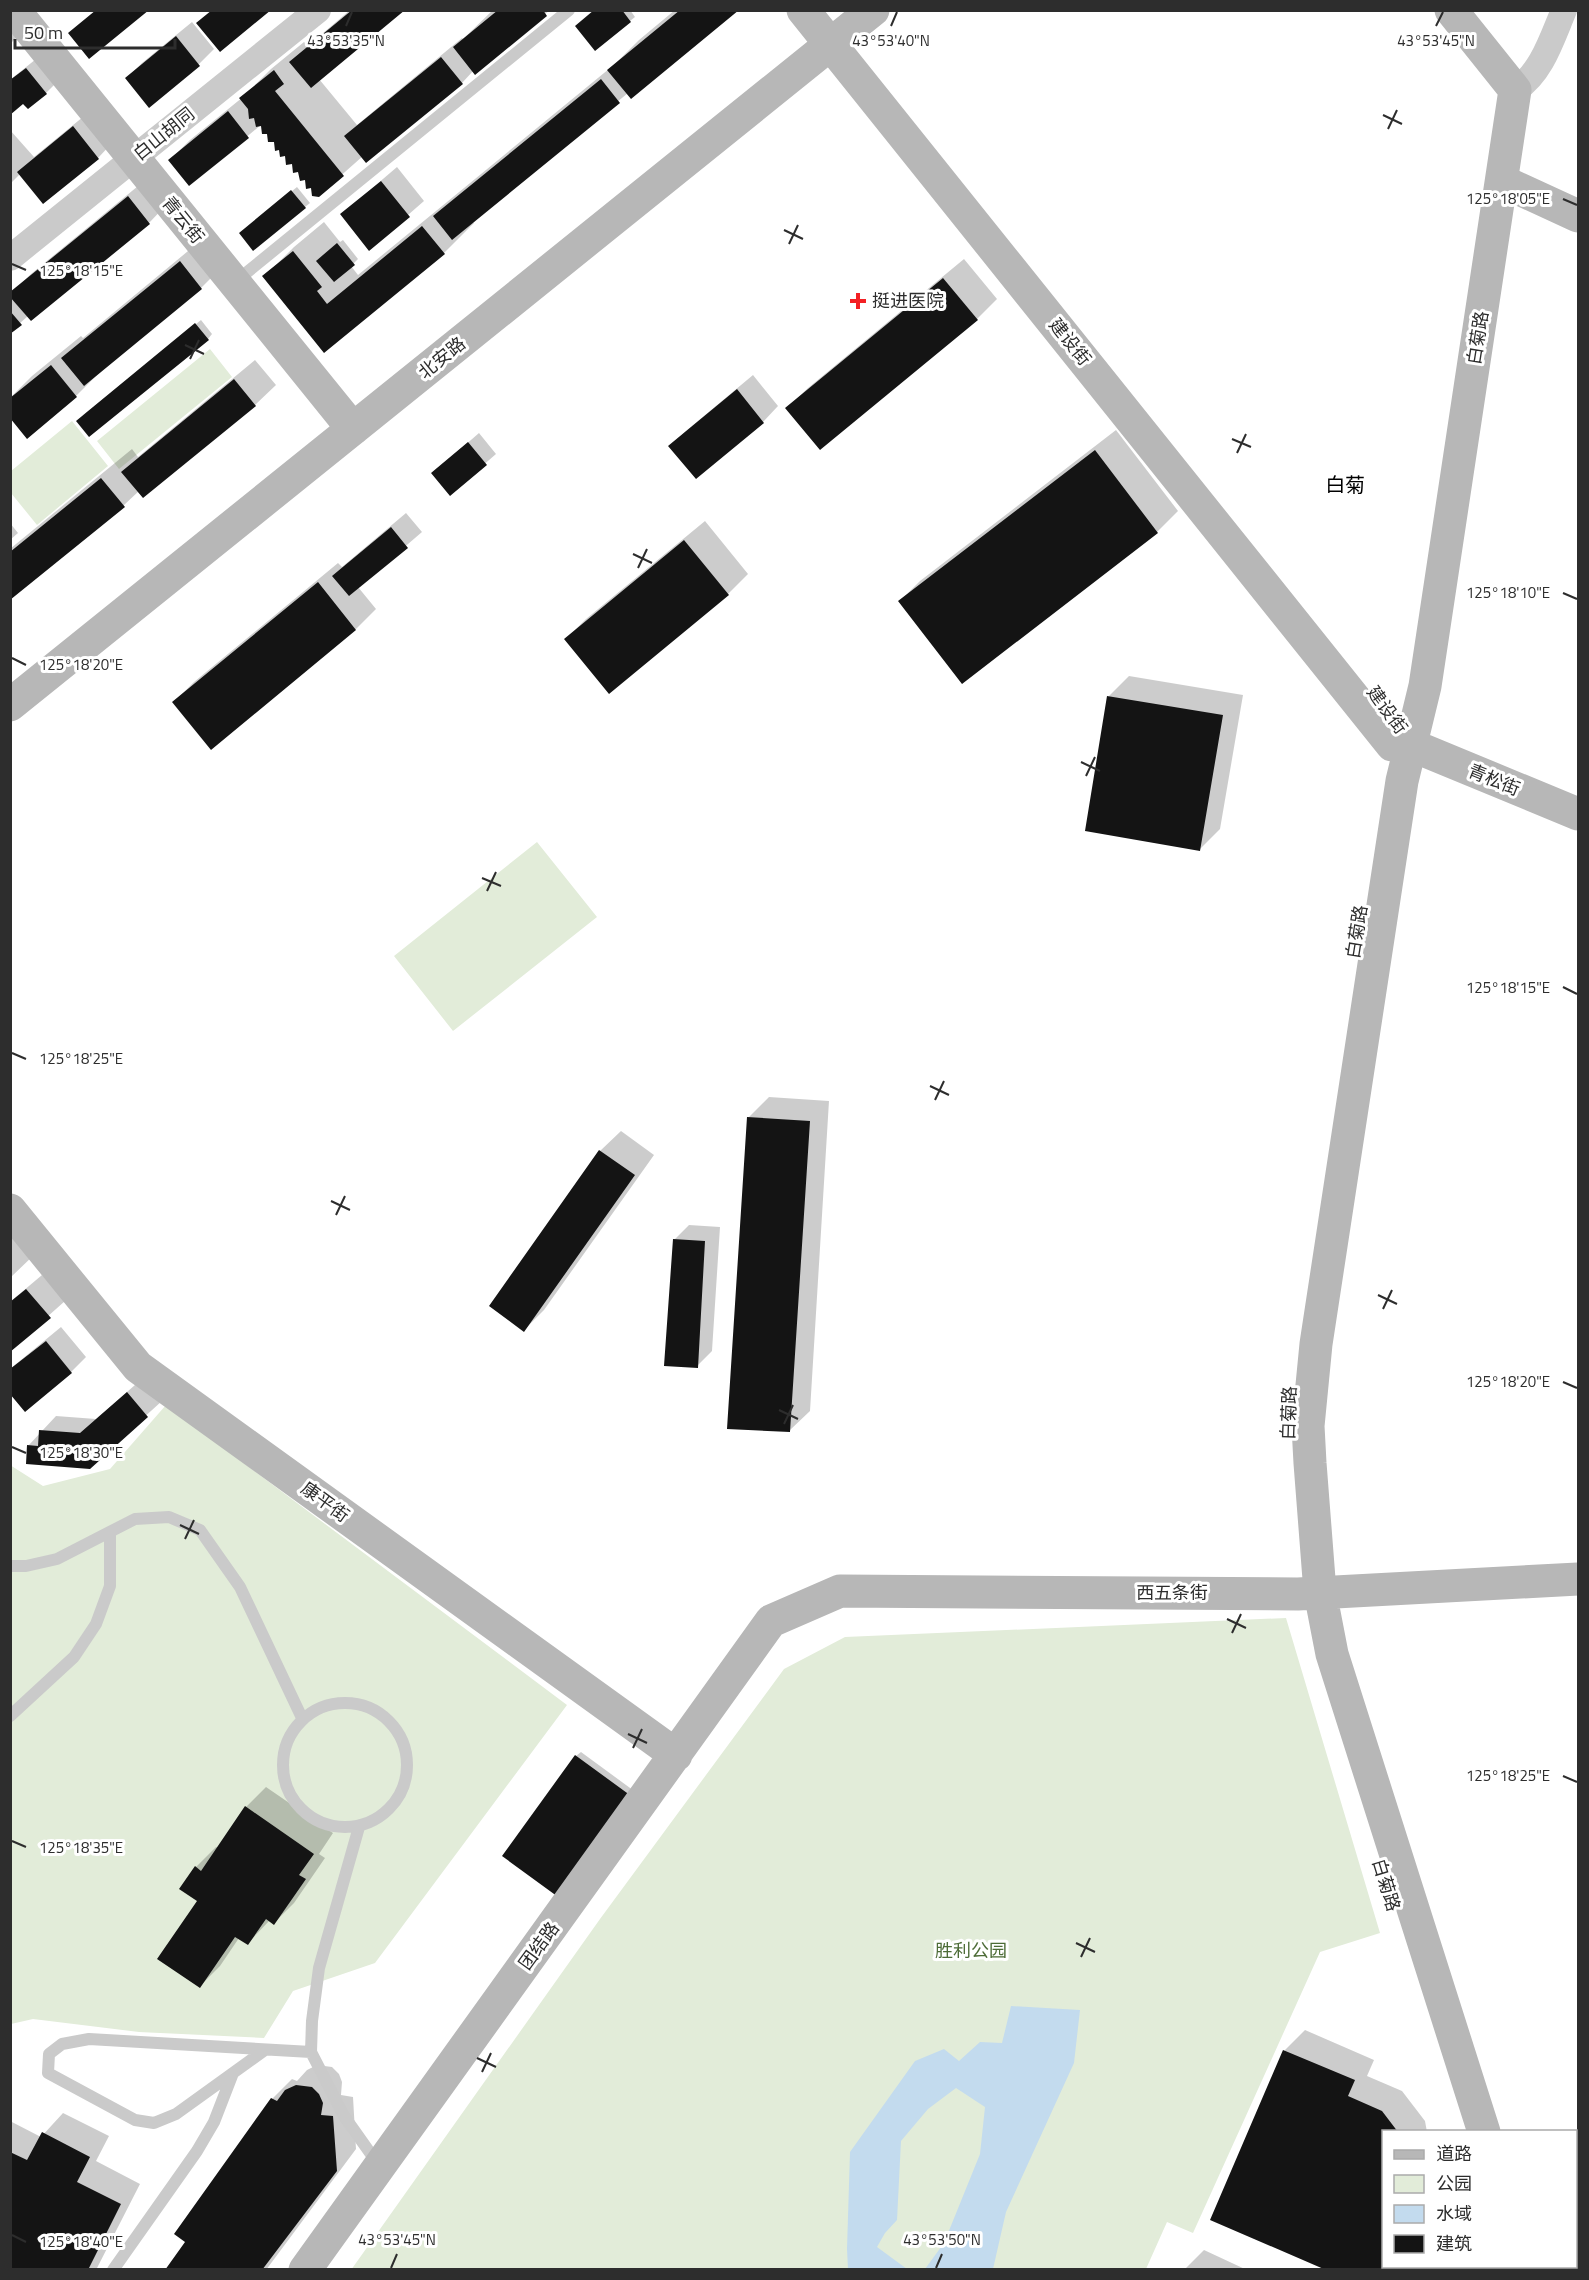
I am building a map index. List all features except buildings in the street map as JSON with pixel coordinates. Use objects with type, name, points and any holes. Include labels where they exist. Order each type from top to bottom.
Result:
[{"type":"street","name":"青云街","points":[[14,10],[353,429]]},
{"type":"street","name":"白山胡同","points":[[10,258],[318,10]]},
{"type":"street","name":"建设街","points":[[803,10],[837,29],[1402,739]]},
{"type":"street","name":"北安路","points":[[10,705],[353,429],[837,29],[873,10]]},
{"type":"street","points":[[1451,10],[1515,90],[1534,74],[1564,10]]},
{"type":"street","name":"白菊路","points":[[1462,2130],[1314,1658],[1309,1593],[1287,1424],[1291,1370],[1381,777],[1402,739],[1425,686],[1515,90]]},
{"type":"street","points":[[1502,182],[1578,216]]},
{"type":"street","name":"青松街","points":[[1402,739],[1578,814]]},
{"type":"street","name":"康平街","points":[[10,1210],[138,1367],[676,1755]]},
{"type":"street","name":"西五条街","points":[[771,1621],[840,1591],[1309,1593],[1578,1579]]},
{"type":"street","name":"白菊路","points":[[1309,1593],[1332,1654],[1483,2130]]},
{"type":"street","name":"团结路","points":[[305,2270],[771,1621]]},
{"type":"lane","points":[[234,283],[563,12]]},
{"type":"lane","points":[[10,1566],[26,1566],[57,1559],[135,1519],[169,1517],[200,1530],[240,1587],[302,1718]]},
{"type":"lane","points":[[10,1716],[74,1657],[96,1624],[110,1586],[110,1532]]},
{"type":"lane","points":[[350,1702],[370,1707],[381,1713],[396,1728],[408,1756],[405,1786],[394,1804],[378,1819],[359,1827],[337,1828],[315,1821],[297,1806],[285,1787],[282,1767],[286,1744],[302,1718],[328,1704],[350,1702]]},
{"type":"lane","points":[[359,1827],[320,1968],[312,2021],[311,2052],[344,2116],[380,2166]]},
{"type":"lane","points":[[265,2050],[176,2114],[154,2123],[135,2121],[48,2073],[49,2054],[62,2044],[89,2040],[311,2052]]},
{"type":"lane","points":[[113,2270],[197,2151],[214,2122],[233,2073]]},
{"type":"green space","points":[[210,349],[232,377],[119,469],[97,441]]},
{"type":"green space","points":[[72,421],[108,466],[37,525],[11,493],[11,471]]},
{"type":"green space","points":[[537,842],[597,917],[453,1031],[394,956]]},
{"type":"green space","points":[[166,1405],[567,1705],[375,1963],[293,1991],[264,2038],[139,2032],[33,2019],[11,2024],[10,1465],[43,1486],[110,1469]]},
{"type":"green space","name":"胜利公园","points":[[1286,1618],[1380,1933],[1320,1952],[1193,2233],[1167,2222],[1146,2269],[351,2270],[600,1919],[784,1669],[845,1637]]},
{"type":"water","points":[[1011,2006],[1080,2010],[1074,2063],[1006,2212],[993,2269],[925,2269],[944,2243],[980,2154],[985,2107],[956,2088],[928,2109],[901,2141],[897,2220],[885,2233],[877,2247],[907,2269],[848,2269],[850,2152],[915,2061],[944,2049],[959,2061],[980,2042],[1002,2043]]},
{"type":"place","name":"挺进医院","points":[[858,301]]},
{"type":"district","name":"白菊","points":[[1345,485]]}]
